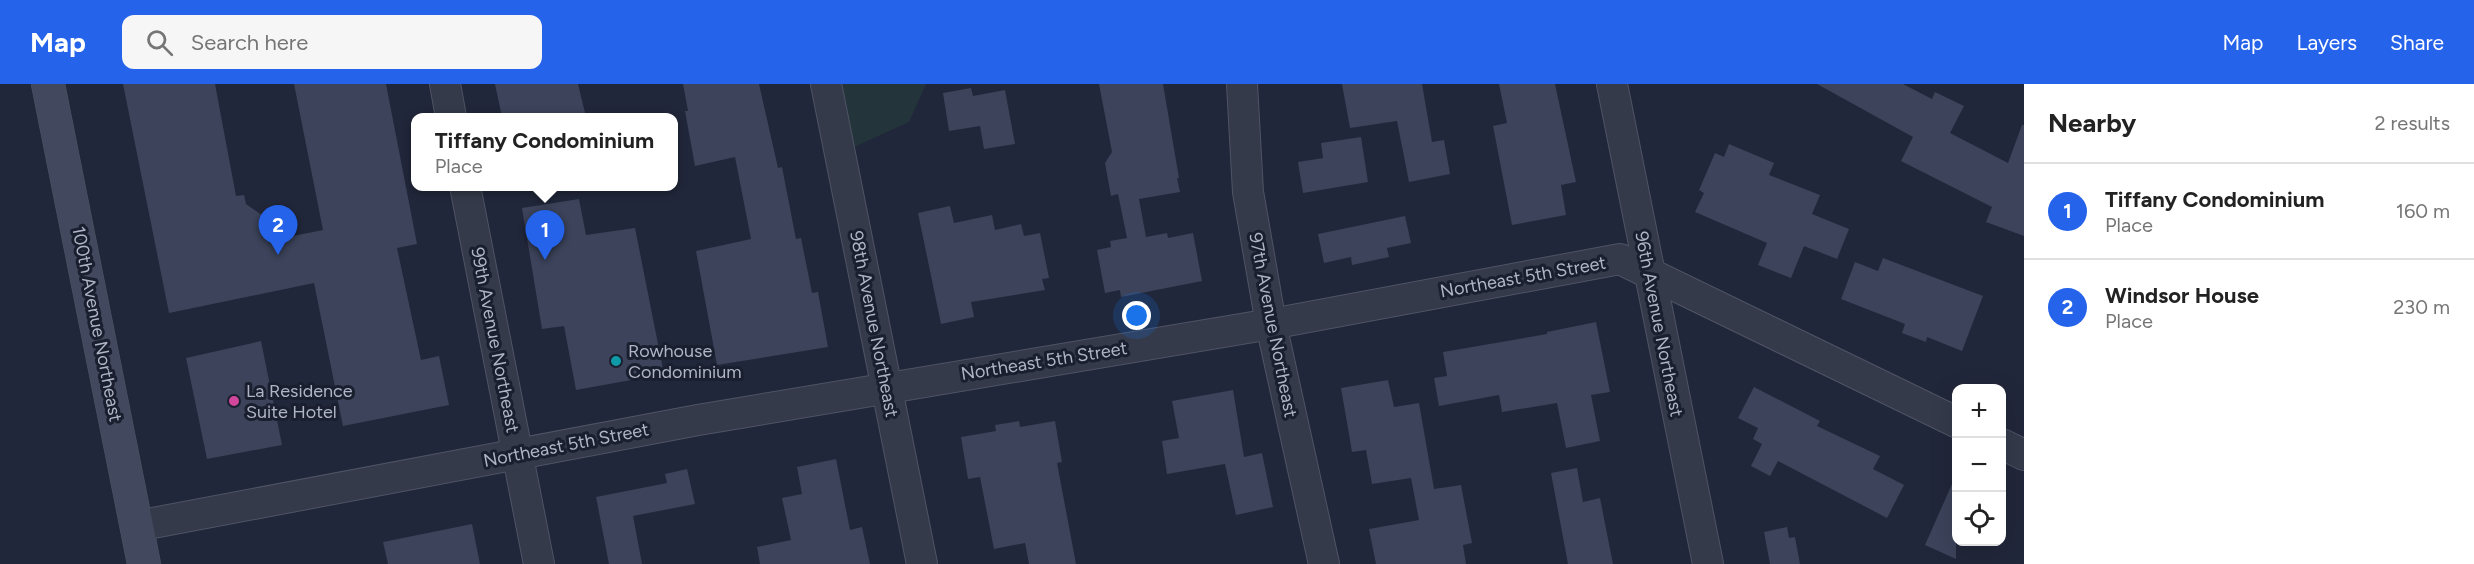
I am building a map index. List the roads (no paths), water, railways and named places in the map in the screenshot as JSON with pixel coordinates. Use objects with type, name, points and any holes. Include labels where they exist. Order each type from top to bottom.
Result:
[{"type":"main road","name":"100th Avenue Northeast","points":[[48,84],[144,564]]},
{"type":"street","points":[[444,84],[450,113]]},
{"type":"street","name":"98th Avenue Northeast","points":[[826,84],[922,564]]},
{"type":"street","name":"97th Avenue Northeast","points":[[1242,84],[1248,192],[1271,324],[1324,564]]},
{"type":"street","name":"96th Avenue Northeast","points":[[1612,84],[1708,564]]},
{"type":"street","name":"99th Avenue Northeast","points":[[466,191],[538,564]]},
{"type":"street","name":"Northeast 5th Street","points":[[137,526],[698,420],[1271,324],[1620,259],[1952,420]]},
{"type":"street","points":[[2006,446],[2024,455]]},
{"type":"place","name":"Windsor House","points":[[278,255]]},
{"type":"place","name":"Tiffany Condominium","points":[[545,260]]},
{"type":"place","name":"Rowhouse Condominium","points":[[616,361]]},
{"type":"place","name":"La Residence Suite Hotel","points":[[234,401]]}]
